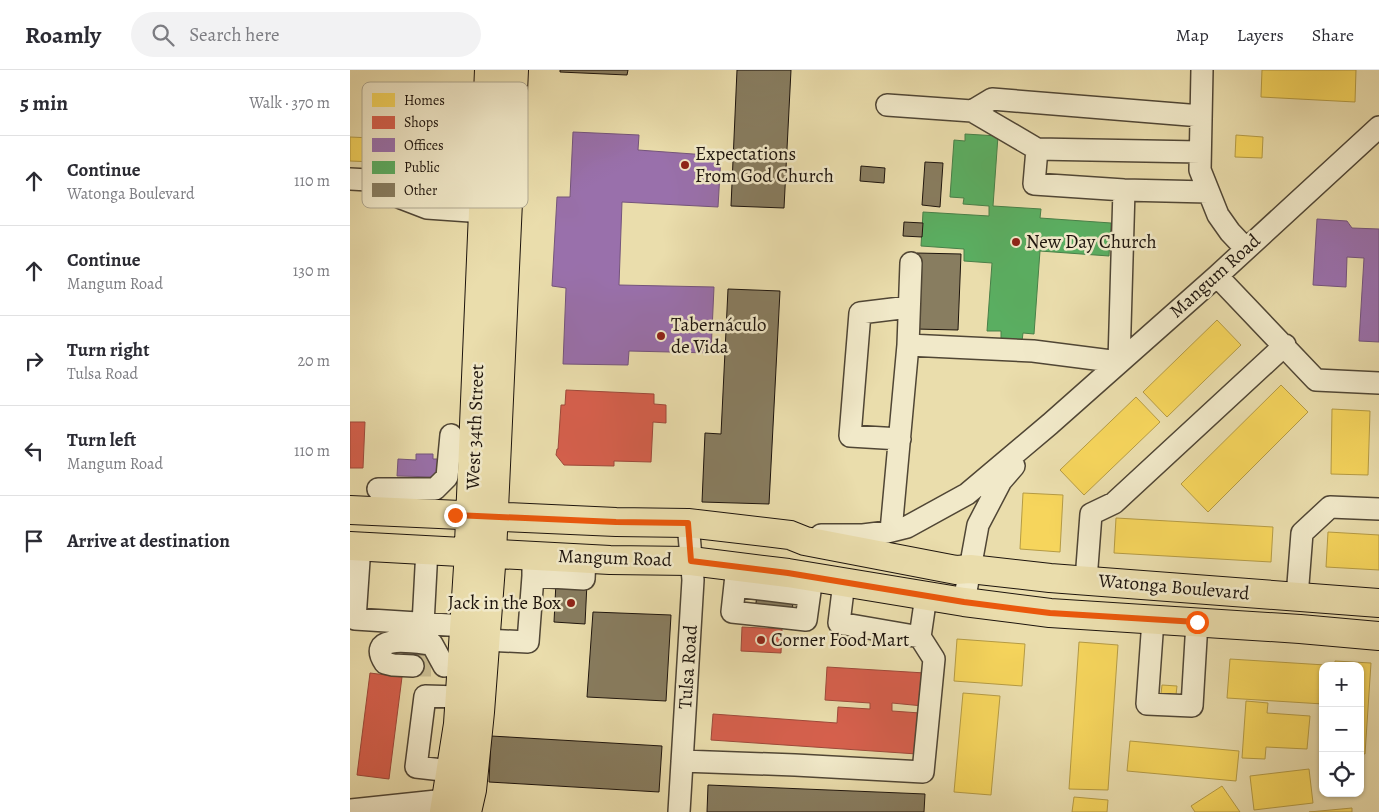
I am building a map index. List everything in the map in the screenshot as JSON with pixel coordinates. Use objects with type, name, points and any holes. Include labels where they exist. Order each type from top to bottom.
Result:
[{"type":"main road","name":"West 34th Street","points":[[482,517],[484,208]]},
{"type":"main road","name":"West 34th Street","points":[[455,795],[480,712],[474,633],[504,208]]},
{"type":"main road","name":"Mangum Road","points":[[350,510],[482,517],[688,523],[790,535],[805,541],[956,570],[970,569]]},
{"type":"main road","name":"Mangum Road","points":[[355,546],[480,552],[533,566],[585,558],[691,561],[736,576],[810,586],[844,582],[964,602]]},
{"type":"main road","name":"Watonga Boulevard","points":[[970,569],[1379,603]]},
{"type":"main road","name":"Watonga Boulevard","points":[[964,602],[1050,613],[1379,636]]},
{"type":"main road","name":"West 34th Street","points":[[455,795],[460,697],[437,666],[474,633]]},
{"type":"street","points":[[1202,70],[1200,170],[1218,215],[1246,249]]},
{"type":"street","points":[[972,111],[992,99],[1200,116]]},
{"type":"street","points":[[887,105],[972,111],[1037,149],[1200,152]]},
{"type":"street","name":"Mangum Road","points":[[790,535],[863,535],[891,531],[907,527],[967,494],[1050,424],[1217,276],[1379,127]]},
{"type":"street","points":[[1037,149],[1034,184],[1124,190],[1208,192]]},
{"type":"street","points":[[908,345],[1033,351],[1119,362],[1124,190]]},
{"type":"street","points":[[427,208],[484,212]]},
{"type":"street","points":[[891,531],[908,345],[911,263]]},
{"type":"street","points":[[1217,276],[1285,345],[1316,380],[1379,383]]},
{"type":"street","points":[[900,438],[850,436],[860,313],[909,307]]},
{"type":"street","points":[[1086,580],[1091,514],[1114,503],[1285,345]]},
{"type":"street","name":"Mangum Road","points":[[964,602],[978,525],[1002,480],[1050,424]]},
{"type":"street","points":[[378,489],[435,489],[447,477],[451,435]]},
{"type":"street","points":[[1297,597],[1302,533],[1330,507],[1379,509]]},
{"type":"street","name":"Tulsa Road","points":[[679,812],[693,580],[688,523]]},
{"type":"street","points":[[355,546],[355,619],[423,624],[528,642],[533,566]]},
{"type":"street","points":[[423,624],[427,549]]},
{"type":"street","points":[[736,576],[732,612],[772,604],[806,620],[810,586]]},
{"type":"street","points":[[844,582],[839,623],[920,637]]},
{"type":"street","points":[[682,761],[923,772],[934,659],[920,637],[926,596]]},
{"type":"street","points":[[1153,620],[1147,704],[1192,706],[1197,622]]},
{"type":"street","points":[[455,795],[416,767],[425,696],[460,697]]},
{"type":"street","points":[[350,810],[455,795]]},
{"type":"building: Homes","points":[[1262,70],[1356,70],[1355,102],[1261,97]]},
{"type":"building: Homes","points":[[1236,135],[1263,137],[1262,158],[1235,157]]},
{"type":"building: Homes","points":[[350,137],[362,138],[362,161],[350,161]]},
{"type":"building: Homes","points":[[1217,320],[1241,345],[1167,417],[1143,392]]},
{"type":"building: Homes","points":[[1281,385],[1308,412],[1208,512],[1181,484]]},
{"type":"building: Homes","points":[[1136,397],[1160,422],[1084,495],[1060,470]]},
{"type":"building: Homes","points":[[1332,409],[1370,411],[1368,475],[1331,474]]},
{"type":"building: Homes","points":[[1023,493],[1063,495],[1060,552],[1020,549]]},
{"type":"building: Homes","points":[[1116,518],[1273,527],[1271,562],[1114,553]]},
{"type":"building: Homes","points":[[1328,532],[1379,535],[1379,570],[1326,567]]},
{"type":"building: Homes","points":[[957,639],[1025,644],[1022,686],[954,681]]},
{"type":"building: Homes","points":[[1079,642],[1118,645],[1108,790],[1069,789]]},
{"type":"building: Homes","points":[[1230,659],[1319,665],[1319,704],[1227,698]]},
{"type":"building: Homes","points":[[1364,663],[1371,663],[1364,754]]},
{"type":"building: Homes","points":[[1162,685],[1177,686],[1176,695],[1161,694]]},
{"type":"building: Homes","points":[[963,693],[1000,696],[991,795],[954,792]]},
{"type":"building: Homes","points":[[1246,701],[1268,703],[1267,713],[1310,716],[1307,749],[1266,747],[1265,759],[1242,758]]},
{"type":"building: Homes","points":[[1130,741],[1239,751],[1236,781],[1127,771]]},
{"type":"building: Homes","points":[[1309,769],[1313,803],[1254,810],[1250,776]]},
{"type":"building: Homes","points":[[1222,786],[1240,812],[1195,812],[1191,806]]},
{"type":"building: Homes","points":[[1074,797],[1108,800],[1107,812],[1072,812]]},
{"type":"building: Homes","points":[[1352,808],[1352,812],[1309,812]]},
{"type":"building: Shops","points":[[566,390],[654,394],[654,404],[666,405],[666,423],[653,422],[651,462],[614,461],[614,466],[564,465],[556,455],[561,405],[565,405]]},
{"type":"building: Shops","points":[[350,422],[365,422],[363,468],[350,468]]},
{"type":"building: Shops","name":"Corner Food Mart","points":[[742,627],[782,629],[781,653],[741,651]]},
{"type":"building: Shops","points":[[827,667],[925,673],[923,706],[892,703],[892,711],[920,713],[917,754],[711,740],[713,714],[837,723],[838,707],[870,709],[870,703],[825,700]]},
{"type":"building: Shops","points":[[370,673],[402,677],[389,779],[357,775]]},
{"type":"building: Offices","points":[[573,132],[639,135],[638,150],[721,156],[718,207],[622,202],[619,285],[714,287],[711,353],[629,351],[628,365],[563,364],[566,288],[552,286],[557,197],[570,197]]},
{"type":"building: Offices","points":[[1317,219],[1347,221],[1352,228],[1379,229],[1379,342],[1359,341],[1364,258],[1347,257],[1346,287],[1313,285]]},
{"type":"building: Offices","points":[[416,454],[433,454],[433,459],[440,459],[439,477],[397,476],[398,459],[416,460]]},
{"type":"building: Public","name":"New Day Church","points":[[965,134],[998,136],[993,206],[1041,209],[1040,218],[1111,223],[1109,256],[1040,251],[1034,334],[1023,333],[1022,341],[1001,340],[1001,331],[987,331],[992,263],[964,261],[964,249],[921,246],[923,212],[989,216],[989,206],[963,204],[964,198],[950,197],[954,140],[965,141]]},
{"type":"building: Other","points":[[560,70],[628,70],[627,75],[560,72]]},
{"type":"building: Other","points":[[737,70],[791,70],[784,208],[731,206]]},
{"type":"building: Other","points":[[925,162],[943,163],[940,207],[922,205]]},
{"type":"building: Other","points":[[861,166],[885,168],[884,183],[860,181]]},
{"type":"building: Other","points":[[904,222],[923,223],[922,237],[903,236]]},
{"type":"building: Other","points":[[917,253],[961,254],[958,330],[915,329]]},
{"type":"building: Other","points":[[728,289],[780,291],[769,504],[702,502],[705,433],[721,434]]},
{"type":"building: Other","name":"Jack in the Box","points":[[556,582],[587,583],[585,624],[554,622]]},
{"type":"building: Other","points":[[757,596],[793,601],[792,614],[755,609]]},
{"type":"building: Other","points":[[593,612],[671,615],[666,701],[587,697]]},
{"type":"building: Other","points":[[414,651],[431,651],[430,675],[413,674]]},
{"type":"building: Other","points":[[491,736],[662,746],[659,792],[489,782]]},
{"type":"building: Other","points":[[708,785],[925,794],[924,812],[707,812]]},
{"type":"tunnel","points":[[413,666],[431,666]]},
{"type":"place","name":"Expectations From God Church","points":[[685,165]]},
{"type":"place","name":"New Day Church","points":[[1016,242]]},
{"type":"place","name":"Tabernáculo de Vida","points":[[661,336]]},
{"type":"place","name":"Jack in the Box","points":[[571,603]]},
{"type":"place","name":"Corner Food Mart","points":[[761,640]]},
{"type":"route","points":[[455,515],[688,523],[691,561],[788,573],[964,602],[1050,613],[1197,622]]}]
